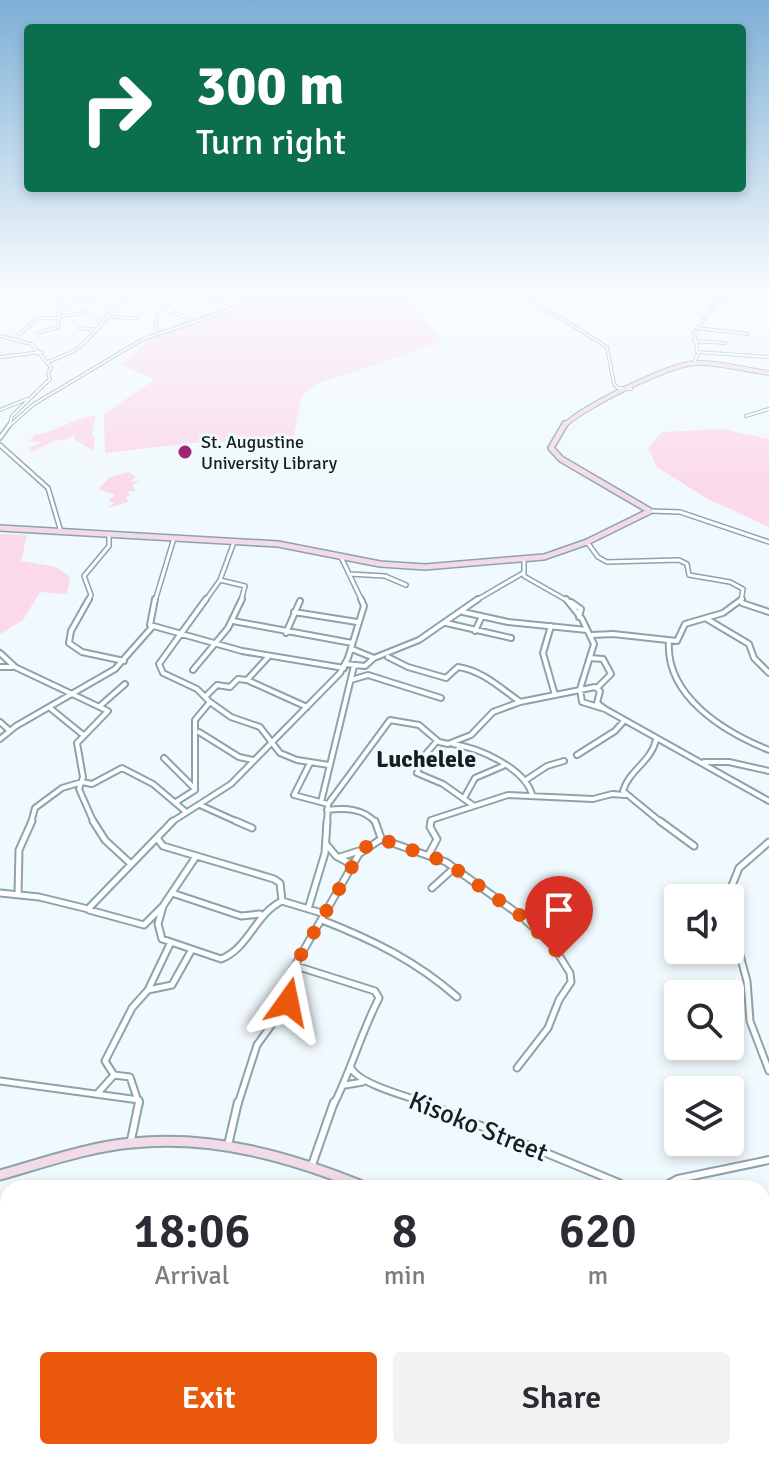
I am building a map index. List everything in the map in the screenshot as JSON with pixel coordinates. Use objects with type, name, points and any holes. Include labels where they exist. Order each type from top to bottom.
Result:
[{"type":"main road","points":[[650,511],[582,475],[557,457],[551,448],[557,434],[585,409],[602,399],[631,389],[666,370],[694,363],[769,373]]},
{"type":"main road","points":[[0,528],[285,544],[341,557],[414,567],[524,561],[587,542],[650,511]]},
{"type":"main road","points":[[0,1175],[130,1143],[228,1145],[312,1165],[348,1180]]},
{"type":"street","points":[[0,438],[10,421],[51,378],[44,356]]},
{"type":"street","points":[[48,362],[61,356]]},
{"type":"street","points":[[10,421],[115,356]]},
{"type":"street","points":[[609,356],[614,384],[618,388],[631,389]]},
{"type":"street","points":[[694,363],[696,356]]},
{"type":"street","points":[[31,397],[32,387]]},
{"type":"street","points":[[0,410],[31,397]]},
{"type":"street","points":[[746,416],[769,409]]},
{"type":"street","points":[[3,417],[10,421]]},
{"type":"street","points":[[0,445],[48,488],[61,532]]},
{"type":"street","points":[[650,511],[680,512],[769,542]]},
{"type":"street","points":[[109,535],[109,546],[84,576],[91,595],[71,631],[69,643],[82,652],[124,661]]},
{"type":"street","points":[[174,538],[155,593],[149,623],[153,626],[269,656],[345,666],[365,666],[374,658],[397,653],[463,612],[489,591],[523,573]]},
{"type":"street","points":[[234,541],[220,580],[183,633],[160,659],[159,668],[173,679],[206,695],[210,702],[231,717],[260,727],[280,753],[310,763],[329,765]]},
{"type":"street","points":[[587,542],[598,557],[611,563],[667,559],[683,562],[687,564],[686,572],[693,577],[738,585],[744,590],[742,603]]},
{"type":"street","points":[[87,909],[185,811],[200,805],[231,784],[286,731],[345,666],[364,606],[341,557]]},
{"type":"street","points":[[524,561],[523,573],[532,584],[567,600],[592,636],[594,648],[580,690],[582,702],[605,709]]},
{"type":"street","points":[[350,574],[385,576],[406,585]]},
{"type":"street","points":[[193,670],[233,621],[247,588],[220,580]]},
{"type":"street","points":[[286,633],[300,601]]},
{"type":"street","points":[[592,636],[678,640],[685,624],[742,603],[769,612]]},
{"type":"street","points":[[294,612],[357,622]]},
{"type":"street","points":[[463,612],[587,630]]},
{"type":"street","points":[[713,615],[713,622]]},
{"type":"street","points":[[475,631],[482,616]]},
{"type":"street","points":[[705,618],[749,644],[754,658],[769,673]]},
{"type":"street","points":[[233,621],[352,646],[374,658]]},
{"type":"street","points":[[443,623],[511,638]]},
{"type":"street","points":[[0,739],[9,730],[110,672],[124,661],[153,626]]},
{"type":"street","points":[[551,626],[543,641],[543,670],[555,695]]},
{"type":"street","points":[[669,641],[667,654],[676,668],[677,685],[711,719],[733,730],[746,743],[769,750]]},
{"type":"street","points":[[0,653],[15,667],[73,692],[108,712],[82,734],[77,751],[81,794],[105,840],[131,864]]},
{"type":"street","points":[[247,680],[269,656]]},
{"type":"street","points":[[386,656],[408,667],[446,678],[458,667],[476,671],[494,680],[503,691],[520,702]]},
{"type":"street","points":[[451,743],[485,724],[493,712],[520,702],[598,687],[611,674],[603,659],[590,658]]},
{"type":"street","points":[[0,668],[9,662]]},
{"type":"street","points":[[321,802],[354,666]]},
{"type":"street","points":[[0,668],[15,667]]},
{"type":"street","points":[[351,680],[368,675],[441,698]]},
{"type":"street","points":[[206,695],[217,685],[230,687],[238,679],[247,680],[307,707]]},
{"type":"street","points":[[100,706],[125,684]]},
{"type":"street","points":[[598,687],[597,703],[605,709],[769,801]]},
{"type":"street","points":[[195,789],[195,720],[210,702]]},
{"type":"street","points":[[50,708],[82,734]]},
{"type":"street","points":[[308,909],[326,843],[327,807],[390,720],[425,727],[437,741],[472,747],[526,780],[532,795]]},
{"type":"street","points":[[577,755],[615,731],[624,721]]},
{"type":"street","points":[[0,722],[9,730]]},
{"type":"street","points":[[197,731],[239,757],[253,760]]},
{"type":"street","points":[[625,795],[623,785],[651,758],[656,740]]},
{"type":"street","points":[[437,741],[424,756],[417,773],[443,784],[474,806]]},
{"type":"street","points":[[164,758],[195,789]]},
{"type":"street","points":[[526,780],[543,768],[564,761]]},
{"type":"street","points":[[702,763],[729,762],[769,771]]},
{"type":"street","points":[[310,763],[294,795],[321,802],[327,807],[369,815],[376,822],[381,839]]},
{"type":"street","points":[[464,799],[471,781],[503,766]]},
{"type":"street","points":[[18,895],[17,870],[22,840],[31,827],[35,806],[60,789],[82,782],[92,784],[123,768],[146,779],[185,811]]},
{"type":"street","points":[[176,802],[195,789]]},
{"type":"street","points":[[429,854],[437,839],[430,827],[431,820],[508,795],[593,799],[612,794],[625,795],[652,814],[669,833],[694,846]]},
{"type":"street","points":[[200,805],[252,828]]},
{"type":"street","points":[[157,836],[159,845],[274,879],[280,883],[282,901]]},
{"type":"street","points":[[336,856],[350,855],[381,839],[429,854],[454,868],[529,923],[554,947],[572,976],[548,1028],[517,1068]]},
{"type":"street","points":[[732,884],[737,870],[769,842]]},
{"type":"street","points":[[326,843],[336,856],[353,865]]},
{"type":"street","points":[[228,1145],[240,1094],[257,1045],[288,1002],[295,966],[364,848]]},
{"type":"street","points":[[0,893],[87,909],[140,926],[150,922],[163,906],[196,857]]},
{"type":"street","points":[[432,888],[454,868]]},
{"type":"street","points":[[172,893],[241,916],[263,914]]},
{"type":"street","points":[[163,906],[158,930],[162,939],[191,951],[226,958],[237,950],[271,905],[282,901],[308,909],[395,949],[422,966],[457,997]]},
{"type":"street","points":[[130,1143],[140,1107],[139,1100],[130,1077],[114,1075],[105,1063],[132,1008],[148,990],[170,944]]},
{"type":"street","points":[[148,990],[162,991],[174,985],[191,951]]},
{"type":"street","points":[[742,964],[750,1021],[769,1071]]},
{"type":"street","points":[[295,966],[379,994],[312,1165]]},
{"type":"street","name":"Kisoko Street","points":[[351,1068],[354,1074],[370,1083],[434,1106],[611,1180]]},
{"type":"street","points":[[96,1094],[114,1075]]},
{"type":"street","points":[[0,1081],[139,1100]]},
{"type":"street","name":"Kisoko Street","points":[[345,1085],[370,1083]]},
{"type":"street","points":[[676,1180],[769,1160]]},
{"type":"shaded area","points":[[130,356],[401,356],[314,385],[301,397],[293,441],[203,442],[105,453],[104,414],[155,379],[120,365]]},
{"type":"shaded area","points":[[96,416],[92,433],[95,439],[93,451],[74,439],[75,435],[62,441],[58,439],[32,452],[28,449],[42,442],[29,441],[36,434]]},
{"type":"shaded area","points":[[721,429],[769,439],[769,527],[706,498],[657,467],[648,448],[662,432]]},
{"type":"shaded area","points":[[129,472],[136,477],[129,482],[141,480],[132,485],[136,491],[128,491],[128,502],[108,508],[114,503],[108,501],[115,495],[98,489],[110,477]]},
{"type":"shaded area","points":[[0,534],[27,535],[21,561],[56,567],[70,577],[67,594],[40,592],[23,620],[0,634]]},
{"type":"place","name":"St. Augustine University Library","points":[[185,452]]},
{"type":"district","name":"Luchelele","points":[[426,759]]},
{"type":"route","points":[[288,1002],[291,972],[359,854],[381,839],[446,862],[521,916],[554,947],[559,958]]}]
